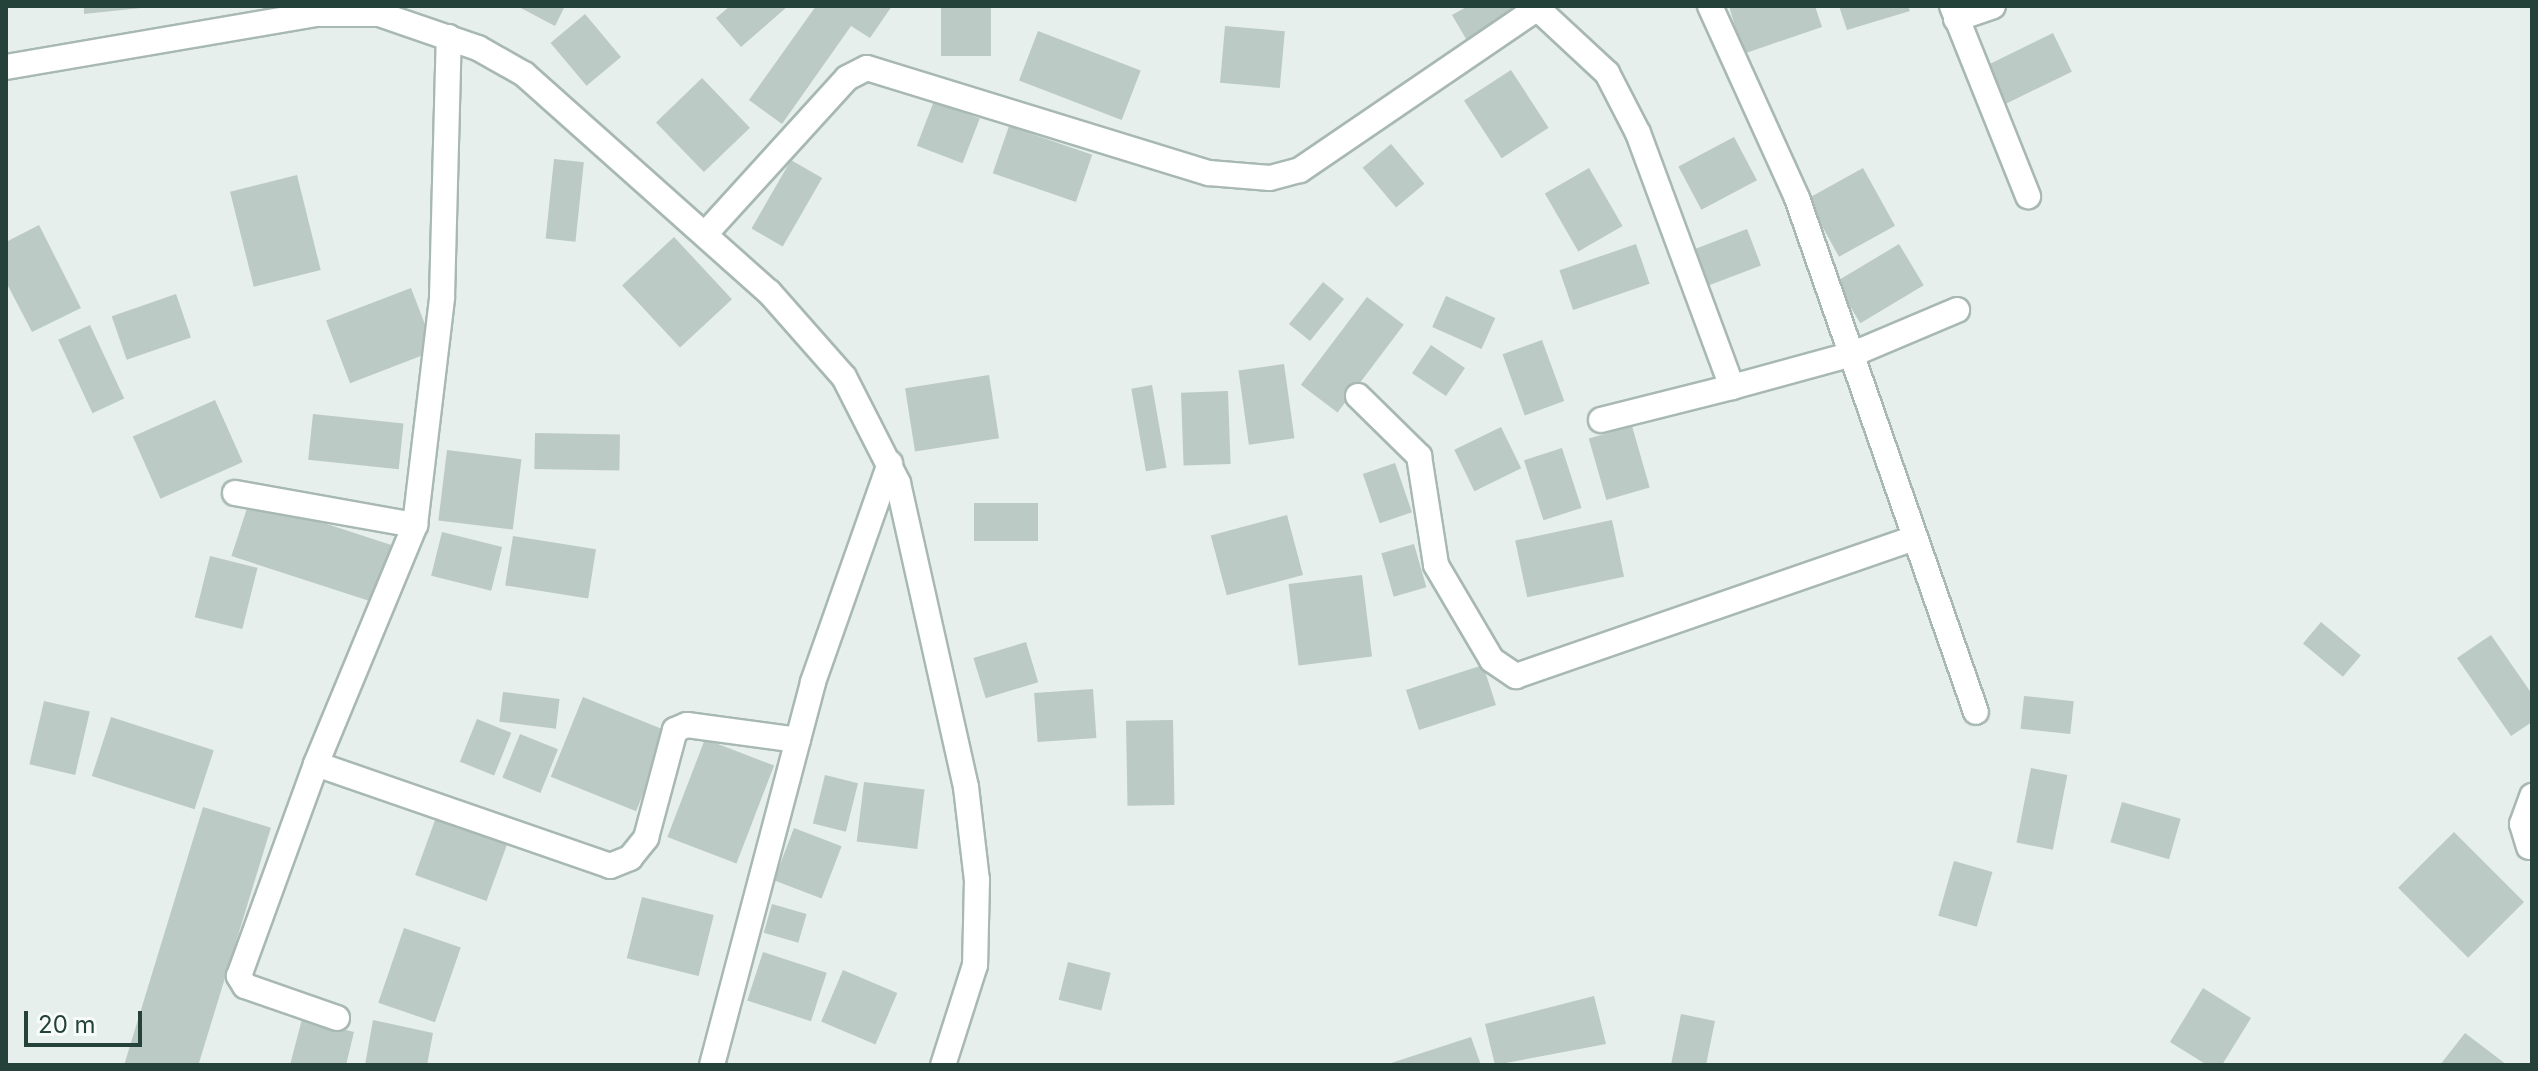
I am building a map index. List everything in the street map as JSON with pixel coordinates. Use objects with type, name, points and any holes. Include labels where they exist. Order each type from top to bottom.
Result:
[{"type":"street","points":[[1710,6],[1797,198],[1976,712]]},
{"type":"street","points":[[1993,6],[1954,12],[2028,196]]},
{"type":"street","points":[[707,232],[847,78],[867,68],[1194,169],[1270,178],[1300,170],[1538,7],[1607,73],[1638,133],[1732,387]]},
{"type":"street","points":[[6,67],[317,14],[379,14],[449,37],[524,74],[707,232],[844,377],[890,463],[966,787],[977,880],[975,965],[943,1065]]},
{"type":"street","points":[[337,1018],[245,986],[239,976],[316,764],[415,525],[442,297],[449,37]]},
{"type":"street","points":[[1601,420],[1853,354],[1957,310]]},
{"type":"street","points":[[1358,396],[1419,456],[1436,565],[1492,660],[1516,676],[1914,538]]},
{"type":"street","points":[[712,1065],[798,740],[890,463]]},
{"type":"street","points":[[235,493],[415,525]]},
{"type":"street","points":[[316,764],[610,866],[630,858],[646,838],[675,730],[798,740]]},
{"type":"street","points":[[2529,847],[2522,824],[2532,796]]},
{"type":"building","points":[[84,6],[141,6],[141,8],[84,14]]},
{"type":"building","points":[[517,6],[565,6],[555,26]]},
{"type":"building","points":[[730,6],[788,6],[741,47],[716,18]]},
{"type":"building","points":[[816,6],[892,6],[870,38],[851,26],[782,124],[749,100]]},
{"type":"building","points":[[941,6],[991,6],[991,56],[941,56]]},
{"type":"building","points":[[1468,6],[1513,6],[1518,15],[1469,44],[1452,15]]},
{"type":"building","points":[[1729,6],[1815,6],[1822,27],[1743,54]]},
{"type":"building","points":[[1839,6],[1908,6],[1910,11],[1847,30]]},
{"type":"building","points":[[585,14],[621,57],[587,86],[551,43]]},
{"type":"building","points":[[1225,26],[1285,31],[1280,88],[1220,83]]},
{"type":"building","points":[[1038,31],[1141,70],[1122,120],[1019,80]]},
{"type":"building","points":[[2053,33],[2072,72],[2004,105],[1986,66]]},
{"type":"building","points":[[1511,70],[1549,128],[1502,158],[1464,100]]},
{"type":"building","points":[[702,78],[750,128],[704,172],[656,122]]},
{"type":"building","points":[[934,101],[980,119],[963,163],[917,146]]},
{"type":"building","points":[[1009,126],[1092,155],[1076,202],[993,173]]},
{"type":"building","points":[[1734,137],[1757,180],[1701,210],[1678,167]]},
{"type":"building","points":[[1391,144],[1424,184],[1396,208],[1363,168]]},
{"type":"building","points":[[554,159],[584,162],[575,242],[546,239]]},
{"type":"building","points":[[791,160],[822,178],[783,246],[752,228]]},
{"type":"building","points":[[1589,168],[1622,226],[1578,252],[1545,194]]},
{"type":"building","points":[[1863,168],[1895,226],[1839,257],[1807,199]]},
{"type":"building","points":[[297,175],[321,270],[254,287],[230,192]]},
{"type":"building","points":[[39,225],[81,308],[32,332],[6,282],[6,242]]},
{"type":"building","points":[[1747,229],[1761,265],[1701,288],[1687,252]]},
{"type":"building","points":[[674,237],[732,299],[680,348],[622,285]]},
{"type":"building","points":[[1636,244],[1650,284],[1573,310],[1559,270]]},
{"type":"building","points":[[1899,244],[1924,285],[1860,323],[1836,282]]},
{"type":"building","points":[[1323,282],[1344,299],[1310,341],[1289,324]]},
{"type":"building","points":[[411,288],[435,351],[350,383],[326,321]]},
{"type":"building","points":[[176,294],[191,337],[127,360],[112,316]]},
{"type":"building","points":[[1446,296],[1495,318],[1482,349],[1432,327]]},
{"type":"building","points":[[1367,297],[1404,325],[1338,413],[1301,385]]},
{"type":"building","points":[[90,325],[124,398],[93,413],[58,340]]},
{"type":"building","points":[[1542,340],[1564,401],[1525,415],[1503,354]]},
{"type":"building","points":[[1431,345],[1465,368],[1446,396],[1412,373]]},
{"type":"building","points":[[1284,364],[1294,438],[1249,445],[1238,370]]},
{"type":"building","points":[[989,375],[999,438],[915,452],[905,388]]},
{"type":"building","points":[[1152,385],[1167,468],[1146,471],[1131,389]]},
{"type":"building","points":[[1228,391],[1231,464],[1184,466],[1181,393]]},
{"type":"building","points":[[215,400],[243,462],[160,499],[133,437]]},
{"type":"building","points":[[313,414],[404,424],[399,469],[308,460]]},
{"type":"building","points":[[1632,426],[1650,488],[1606,500],[1589,438]]},
{"type":"building","points":[[1501,427],[1521,468],[1474,491],[1454,450]]},
{"type":"building","points":[[535,433],[620,434],[619,470],[534,469]]},
{"type":"building","points":[[1562,448],[1581,508],[1543,520],[1524,460]]},
{"type":"building","points":[[447,450],[521,459],[513,530],[438,520]]},
{"type":"building","points":[[1395,463],[1412,512],[1380,523],[1363,474]]},
{"type":"building","points":[[250,499],[397,547],[379,604],[231,556]]},
{"type":"building","points":[[974,503],[1038,503],[1038,541],[974,541]]},
{"type":"building","points":[[1287,515],[1303,575],[1227,595],[1211,535]]},
{"type":"building","points":[[1612,520],[1624,577],[1527,597],[1515,541]]},
{"type":"building","points":[[442,532],[502,547],[491,591],[431,576]]},
{"type":"building","points":[[513,536],[596,549],[588,599],[505,585]]},
{"type":"building","points":[[1414,544],[1426,587],[1394,597],[1381,553]]},
{"type":"building","points":[[210,556],[258,568],[242,629],[195,617]]},
{"type":"building","points":[[1362,575],[1372,656],[1299,665],[1289,584]]},
{"type":"building","points":[[2321,622],[2361,655],[2343,677],[2303,643]]},
{"type":"building","points":[[2491,635],[2532,694],[2532,722],[2511,736],[2457,658]]},
{"type":"building","points":[[1026,642],[1038,682],[986,698],[973,658]]},
{"type":"building","points":[[1483,665],[1496,705],[1419,730],[1406,690]]},
{"type":"building","points":[[1093,689],[1096,738],[1038,742],[1034,693]]},
{"type":"building","points":[[503,692],[560,699],[556,729],[499,722]]},
{"type":"building","points":[[2024,696],[2074,701],[2070,734],[2021,729]]},
{"type":"building","points":[[583,697],[668,731],[636,811],[551,777]]},
{"type":"building","points":[[44,701],[90,712],[75,775],[29,764]]},
{"type":"building","points":[[111,717],[214,750],[195,809],[92,776]]},
{"type":"building","points":[[477,719],[511,733],[494,776],[460,762]]},
{"type":"building","points":[[1173,720],[1174,805],[1127,806],[1126,721]]},
{"type":"building","points":[[520,734],[558,749],[540,793],[502,778]]},
{"type":"building","points":[[705,739],[774,766],[736,864],[667,837]]},
{"type":"building","points":[[2031,768],[2067,775],[2053,850],[2016,843]]},
{"type":"building","points":[[825,775],[858,783],[846,832],[813,824]]},
{"type":"building","points":[[864,782],[925,789],[917,849],[857,842]]},
{"type":"building","points":[[2122,802],[2181,819],[2169,859],[2110,842]]},
{"type":"building","points":[[203,807],[271,828],[198,1065],[124,1065]]},
{"type":"building","points":[[438,812],[509,838],[487,901],[415,875]]},
{"type":"building","points":[[794,828],[842,846],[822,899],[774,880]]},
{"type":"building","points":[[2454,832],[2524,902],[2468,958],[2398,888]]},
{"type":"building","points":[[1954,861],[1992,872],[1977,927],[1938,916]]},
{"type":"building","points":[[642,897],[714,915],[699,976],[627,958]]},
{"type":"building","points":[[772,904],[807,914],[798,943],[764,933]]},
{"type":"building","points":[[404,928],[461,948],[435,1022],[378,1003]]},
{"type":"building","points":[[763,952],[827,973],[811,1021],[747,1001]]},
{"type":"building","points":[[1068,962],[1111,973],[1101,1010],[1059,1000]]},
{"type":"building","points":[[843,970],[897,993],[875,1045],[821,1022]]},
{"type":"building","points":[[2203,988],[2251,1018],[2222,1065],[2207,1065],[2170,1042]]},
{"type":"building","points":[[1594,996],[1606,1044],[1495,1065],[1485,1024]]},
{"type":"building","points":[[1681,1014],[1715,1021],[1706,1065],[1671,1065]]},
{"type":"building","points":[[302,1019],[354,1032],[346,1065],[290,1065]]},
{"type":"building","points":[[373,1020],[433,1033],[427,1065],[365,1065]]},
{"type":"building","points":[[2465,1033],[2507,1065],[2440,1065]]},
{"type":"building","points":[[1471,1037],[1481,1065],[1388,1064]]}]
